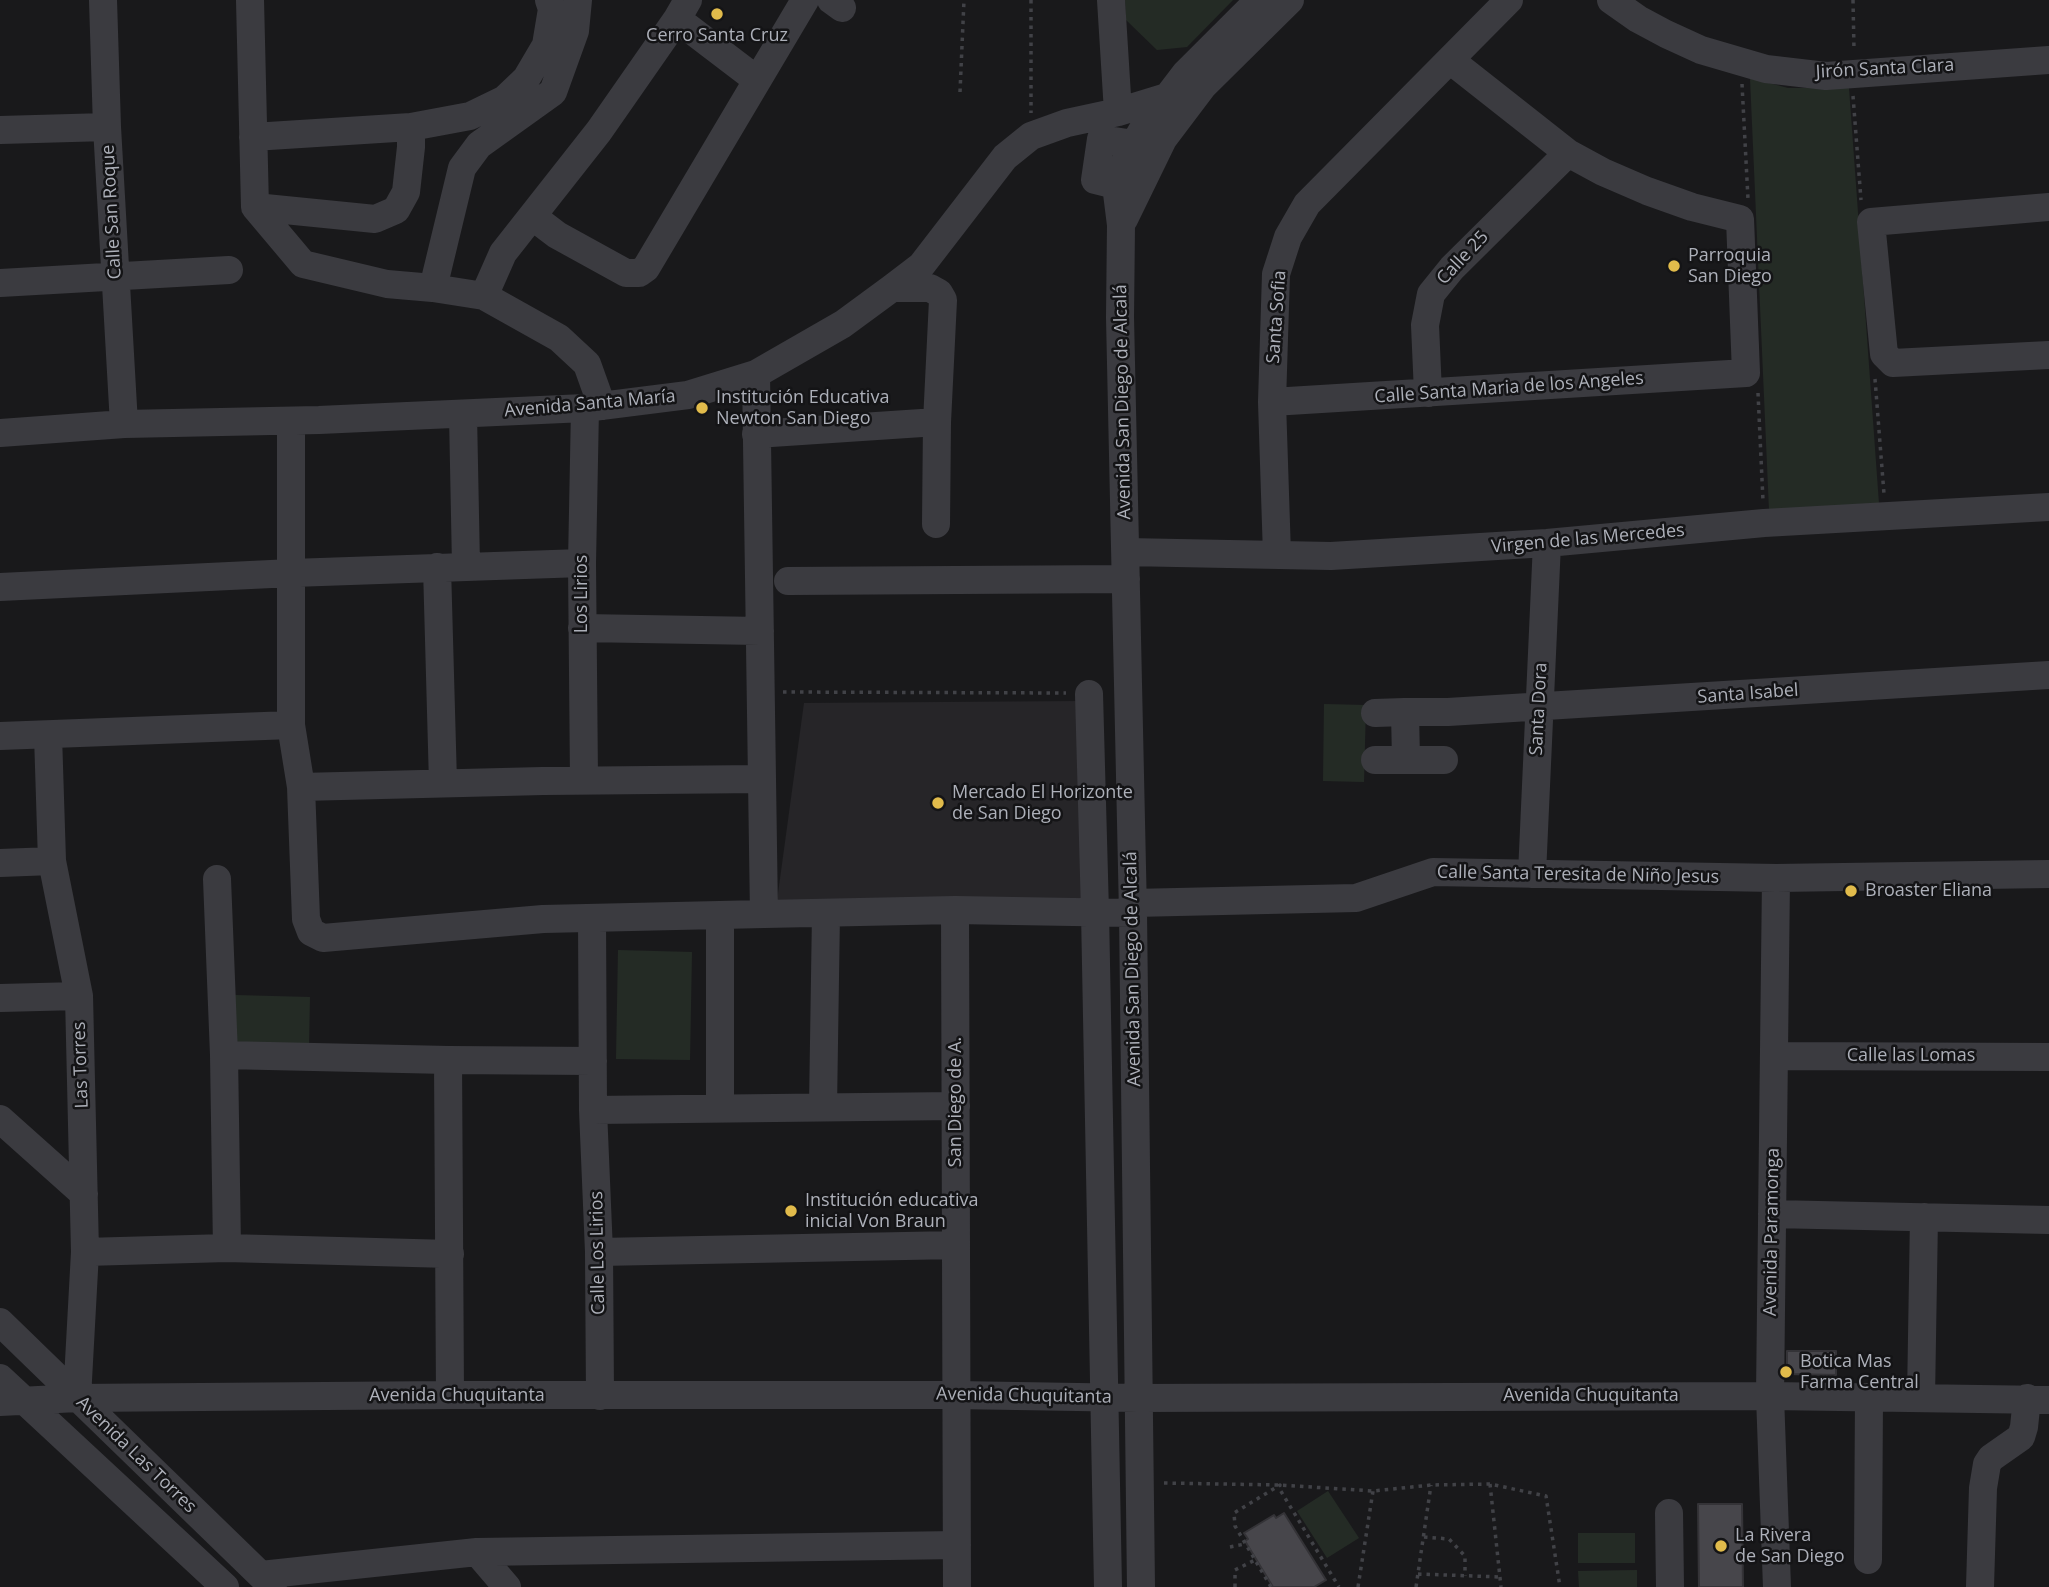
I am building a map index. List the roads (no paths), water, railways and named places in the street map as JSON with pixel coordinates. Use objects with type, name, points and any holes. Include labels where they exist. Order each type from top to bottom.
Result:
[{"type":"street","name":"Calle San Roque","points":[[103,0],[107,127],[124,424]]},
{"type":"street","points":[[250,0],[255,207],[303,264],[387,285],[433,288],[484,296],[559,338],[587,364],[593,407]]},
{"type":"street","points":[[253,137],[411,127],[470,116],[505,99],[526,79],[546,45],[552,9],[549,0]]},
{"type":"street","points":[[433,288],[462,168],[479,145],[553,92],[575,32],[578,0]]},
{"type":"street","points":[[532,216],[557,235],[626,273],[639,273],[646,268],[805,0]]},
{"type":"street","points":[[1111,0],[1106,122],[1095,180],[1119,186]]},
{"type":"street","name":"Avenida San Diego de Alcalá","points":[[1141,1587],[1133,908],[1120,317],[1121,225],[1117,193],[1127,157],[1143,129],[1185,75],[1259,0]]},
{"type":"street","name":"Avenida San Diego de Alcalá","points":[[1121,225],[1163,139],[1203,86],[1290,0]]},
{"type":"street","name":"Santa Sofia","points":[[1277,555],[1272,402],[1276,274],[1288,237],[1307,204],[1509,0]]},
{"type":"street","name":"Jirón Santa Clara","points":[[1611,0],[1638,19],[1701,50],[1766,69],[1825,76],[2049,60]]},
{"type":"street","points":[[484,296],[503,253],[599,131],[683,10],[757,80]]},
{"type":"street","points":[[1450,60],[1568,153]]},
{"type":"street","name":"Avenida Santa María","points":[[0,433],[124,424],[291,421],[593,407],[688,395],[756,374],[843,324],[892,288],[921,266],[1006,157],[1031,136],[1067,123],[1106,122],[1167,97],[1203,86]]},
{"type":"street","points":[[1106,122],[1134,144]]},
{"type":"street","points":[[0,130],[107,127]]},
{"type":"street","points":[[255,207],[375,219],[396,210],[406,192],[411,127]]},
{"type":"street","name":"Calle Santa Maria de los Angeles","points":[[1272,402],[1746,373],[1740,219],[1647,191],[1568,153]]},
{"type":"street","name":"Calle 25","points":[[1428,393],[1425,324],[1431,293],[1452,268],[1568,153]]},
{"type":"street","points":[[2049,207],[1871,222],[1885,354],[1893,363],[2049,355]]},
{"type":"street","points":[[0,283],[229,270]]},
{"type":"street","points":[[892,288],[930,288],[939,293],[943,300],[937,422],[936,524]]},
{"type":"street","points":[[756,374],[764,914]]},
{"type":"street","name":"Los Lirios","points":[[583,780],[582,563],[593,407]]},
{"type":"street","points":[[463,414],[466,566]]},
{"type":"street","points":[[291,421],[290,725],[301,787],[583,780],[762,779]]},
{"type":"street","points":[[757,433],[937,422]]},
{"type":"street","name":"Virgen de las Mercedes","points":[[788,582],[1126,566],[1277,555],[1331,556],[1547,544],[1764,523],[2049,507]]},
{"type":"street","name":"Santa Dora","points":[[1532,874],[1547,544]]},
{"type":"street","points":[[0,587],[582,563]]},
{"type":"street","points":[[437,567],[443,783]]},
{"type":"street","points":[[582,628],[760,631]]},
{"type":"street","name":"Santa Isabel","points":[[1375,713],[1448,712],[2049,675]]},
{"type":"street","name":"Avenida San Diego de Alcalá","points":[[1089,694],[1096,912],[1108,1587]]},
{"type":"street","points":[[1405,712],[1406,760]]},
{"type":"street","points":[[0,736],[290,725]]},
{"type":"street","name":"Las Torres","points":[[48,735],[52,861],[79,996],[85,1252],[77,1398]]},
{"type":"street","points":[[1375,760],[1444,760]]},
{"type":"street","name":"Calle Santa Teresita de Niño Jesus","points":[[301,787],[306,919],[311,932],[323,937],[543,919],[955,911],[1096,912],[1356,898],[1433,872],[1776,877],[2049,874]]},
{"type":"street","points":[[1092,805],[1130,802]]},
{"type":"street","points":[[0,863],[52,861]]},
{"type":"street","name":"Avenida Paramonga","points":[[1776,877],[1770,1396],[1777,1587]]},
{"type":"street","points":[[217,879],[224,1055],[226,1248]]},
{"type":"street","name":"San Diego de A.","points":[[955,911],[957,1587]]},
{"type":"street","points":[[822,1107],[826,913]]},
{"type":"street","points":[[720,915],[720,1108]]},
{"type":"street","name":"Calle Los Lirios","points":[[592,918],[593,1110],[600,1396]]},
{"type":"street","points":[[0,998],[79,996]]},
{"type":"street","points":[[224,1055],[593,1060]]},
{"type":"street","name":"Calle las Lomas","points":[[1774,1056],[2049,1057]]},
{"type":"street","points":[[447,1060],[450,1395]]},
{"type":"street","points":[[593,1110],[956,1106]]},
{"type":"street","points":[[0,1119],[83,1194]]},
{"type":"street","points":[[1772,1214],[2049,1220]]},
{"type":"street","points":[[1921,1398],[1924,1217]]},
{"type":"street","points":[[598,1252],[956,1245]]},
{"type":"street","points":[[85,1252],[226,1248],[450,1254]]},
{"type":"street","name":"Avenida Las Torres","points":[[0,1322],[267,1581]]},
{"type":"street","name":"Avenida Las Torres","points":[[0,1378],[12,1402],[225,1587]]},
{"type":"street","name":"Avenida Chuquitanta","points":[[12,1402],[77,1398],[450,1395],[956,1395],[1138,1398],[1770,1396],[2038,1399]]},
{"type":"street","points":[[1868,1560],[1869,1397]]},
{"type":"street","points":[[1980,1587],[1983,1488],[1987,1464],[1991,1458],[2021,1437],[2038,1399]]},
{"type":"street","points":[[1669,1513],[1670,1587]]},
{"type":"street","points":[[267,1581],[477,1552],[957,1545]]},
{"type":"street","points":[[477,1552],[507,1587]]},
{"type":"place","name":"Cerro Santa Cruz","points":[[717,14]]},
{"type":"place","name":"Parroquia San Diego","points":[[1674,266]]},
{"type":"place","name":"Institución Educativa Newton San Diego","points":[[702,408]]},
{"type":"place","name":"Mercado El Horizonte de San Diego","points":[[938,803]]},
{"type":"place","name":"Broaster Eliana","points":[[1851,891]]},
{"type":"place","name":"Institución educativa inicial Von Braun","points":[[791,1211]]},
{"type":"place","name":"Botica Mas Farma Central","points":[[1786,1372]]},
{"type":"place","name":"La Rivera de San Diego","points":[[1721,1546]]}]
